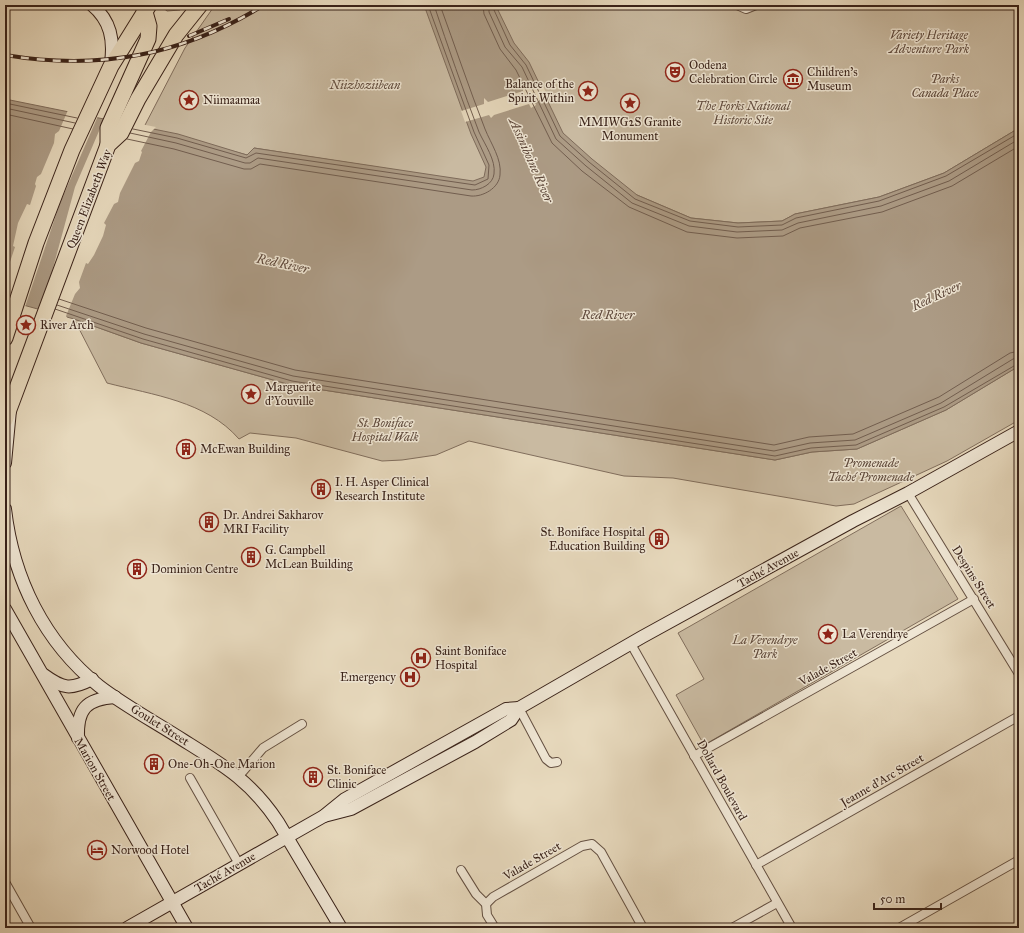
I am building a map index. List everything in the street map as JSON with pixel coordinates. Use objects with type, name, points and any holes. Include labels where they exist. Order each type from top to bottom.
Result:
[{"type":"highway","name":"Queen Elizabeth Way","points":[[5,420],[108,145],[122,133],[138,99],[176,35],[200,5]]},
{"type":"highway","points":[[5,338],[47,212],[72,150],[111,66],[146,7]]},
{"type":"highway","points":[[108,145],[108,128],[148,39],[149,26],[146,7]]},
{"type":"street","points":[[92,5],[102,14],[111,32],[113,44],[111,66]]},
{"type":"street","points":[[737,5],[746,9],[756,5]]},
{"type":"street","points":[[5,463],[11,406]]},
{"type":"street","name":"Taché Avenue","points":[[127,928],[324,816],[345,798],[506,709],[519,708],[853,521],[908,493],[1019,431]]},
{"type":"street","name":"Despins Street","points":[[908,493],[1019,674]]},
{"type":"street","name":"Goulet Street","points":[[5,509],[6,523],[15,561],[34,606],[61,646],[92,680],[115,697],[239,776],[267,805],[341,928]]},
{"type":"street","name":"Valade Street","points":[[694,756],[974,599]]},
{"type":"street","name":"Marion Street","points":[[5,610],[186,928]]},
{"type":"street","name":"Dollard Boulevard","points":[[631,644],[792,928]]},
{"type":"street","points":[[42,673],[58,684],[68,687],[92,680]]},
{"type":"street","points":[[78,739],[79,718],[86,706],[99,698],[115,697]]},
{"type":"street","points":[[519,708],[546,759],[551,763],[557,762]]},
{"type":"street","name":"Taché Avenue","points":[[324,816],[351,809],[418,773],[511,720],[519,708]]},
{"type":"street","name":"Jeanne d’Arc Street","points":[[756,865],[1019,716]]},
{"type":"street","points":[[239,776],[263,748],[302,724]]},
{"type":"street","points":[[412,761],[418,773]]},
{"type":"street","points":[[190,778],[239,864]]},
{"type":"street","name":"Valade Street","points":[[486,904],[493,896],[582,846],[592,844],[601,852],[643,928]]},
{"type":"street","points":[[899,928],[1019,860]]},
{"type":"street","points":[[461,870],[476,894],[486,904],[487,915],[494,928]]},
{"type":"street","points":[[5,882],[31,928]]},
{"type":"street","points":[[732,928],[777,903]]},
{"type":"green space","points":[[163,5],[183,5],[180,10],[167,11],[162,7]]},
{"type":"green space","name":"The Forks National Historic Site","points":[[215,5],[1019,5],[1019,128],[944,173],[879,197],[795,214],[782,221],[738,223],[691,218],[637,195],[473,182],[254,148],[247,155],[144,127],[185,48]]},
{"type":"green space","name":"St. Boniface Hospital Walk","points":[[74,319],[141,343],[291,385],[775,460],[812,452],[857,449],[946,410],[1019,366],[1019,420],[947,461],[854,504],[836,506],[673,478],[624,476],[469,441],[436,455],[402,460],[382,461],[296,438],[250,433],[239,439],[226,426],[195,408],[178,401],[107,383]]},
{"type":"green space","name":"La Verendrye Park","points":[[901,506],[958,599],[704,745],[676,695],[704,679],[678,633]]},
{"type":"water","name":"Red River","points":[[424,5],[503,5],[497,8],[514,43],[529,62],[563,133],[592,159],[637,195],[691,218],[738,223],[782,221],[795,214],[879,197],[944,173],[1019,128],[1019,366],[946,410],[857,449],[812,452],[775,460],[291,385],[141,343],[74,319],[5,300],[5,99],[178,134],[247,155],[254,148],[473,181],[484,177],[486,167],[471,134]]},
{"type":"pier","points":[[523,83],[527,85],[530,90],[530,88],[543,86],[548,97],[539,100],[535,103],[536,105],[531,108],[529,104],[494,115],[491,118],[489,115],[465,122],[461,111],[484,104],[484,98],[488,102],[523,91]]},
{"type":"pier","points":[[68,110],[98,116],[60,203],[25,307],[5,302],[5,269],[9,265],[15,247],[13,246],[18,223],[27,204],[30,205],[36,186],[35,184],[37,177],[41,174],[54,143],[55,134],[59,131]]},
{"type":"pier","points":[[105,117],[156,127],[151,132],[141,151],[139,161],[135,163],[120,193],[118,202],[114,204],[104,223],[106,225],[103,236],[94,255],[88,264],[86,263],[79,282],[80,288],[75,294],[66,316],[68,319],[37,311],[50,279],[75,187]]},
{"type":"railway","points":[[5,55],[74,61],[140,55],[172,47],[203,36],[234,22],[264,5]]},
{"type":"railway","points":[[189,36],[229,19]]},
{"type":"place","name":"Oodena Celebration Circle","points":[[675,72]]},
{"type":"place","name":"Children's Museum","points":[[793,79]]},
{"type":"place","name":"Balance of the Spirit Within","points":[[588,91]]},
{"type":"place","name":"Niimaamaa","points":[[189,100]]},
{"type":"place","name":"MMIWG2S Granite Monument","points":[[630,103]]},
{"type":"place","name":"River Arch","points":[[26,325]]},
{"type":"place","name":"Marguerite d’Youville","points":[[251,394]]},
{"type":"place","name":"McEwan Building","points":[[186,449]]},
{"type":"place","name":"I. H. Asper Clinical Research Institute","points":[[321,489]]},
{"type":"place","name":"Dr. Andrei Sakharov MRI Facility","points":[[209,522]]},
{"type":"place","name":"St. Boniface Hospital Education Building","points":[[659,539]]},
{"type":"place","name":"G. Campbell McLean Building","points":[[251,557]]},
{"type":"place","name":"Dominion Centre","points":[[137,569]]},
{"type":"place","name":"La Verendrye","points":[[828,634]]},
{"type":"place","name":"Saint Boniface Hospital","points":[[421,658]]},
{"type":"place","name":"Emergency","points":[[410,677]]},
{"type":"place","name":"One-Oh-One Marion","points":[[154,764]]},
{"type":"place","name":"St. Boniface Clinic","points":[[313,777]]},
{"type":"place","name":"Norwood Hotel","points":[[97,850]]},
{"type":"park label","name":"Variety Heritage Adventure Park","points":[[929,42]]},
{"type":"park label","name":"Niizhoziibean","points":[[365,85]]},
{"type":"park label","name":"Parks Canada Place","points":[[945,86]]},
{"type":"park label","name":"Promenade Taché Promenade","points":[[871,470]]},
{"type":"water label","name":"Assiniboine River","points":[[532,160]]}]
